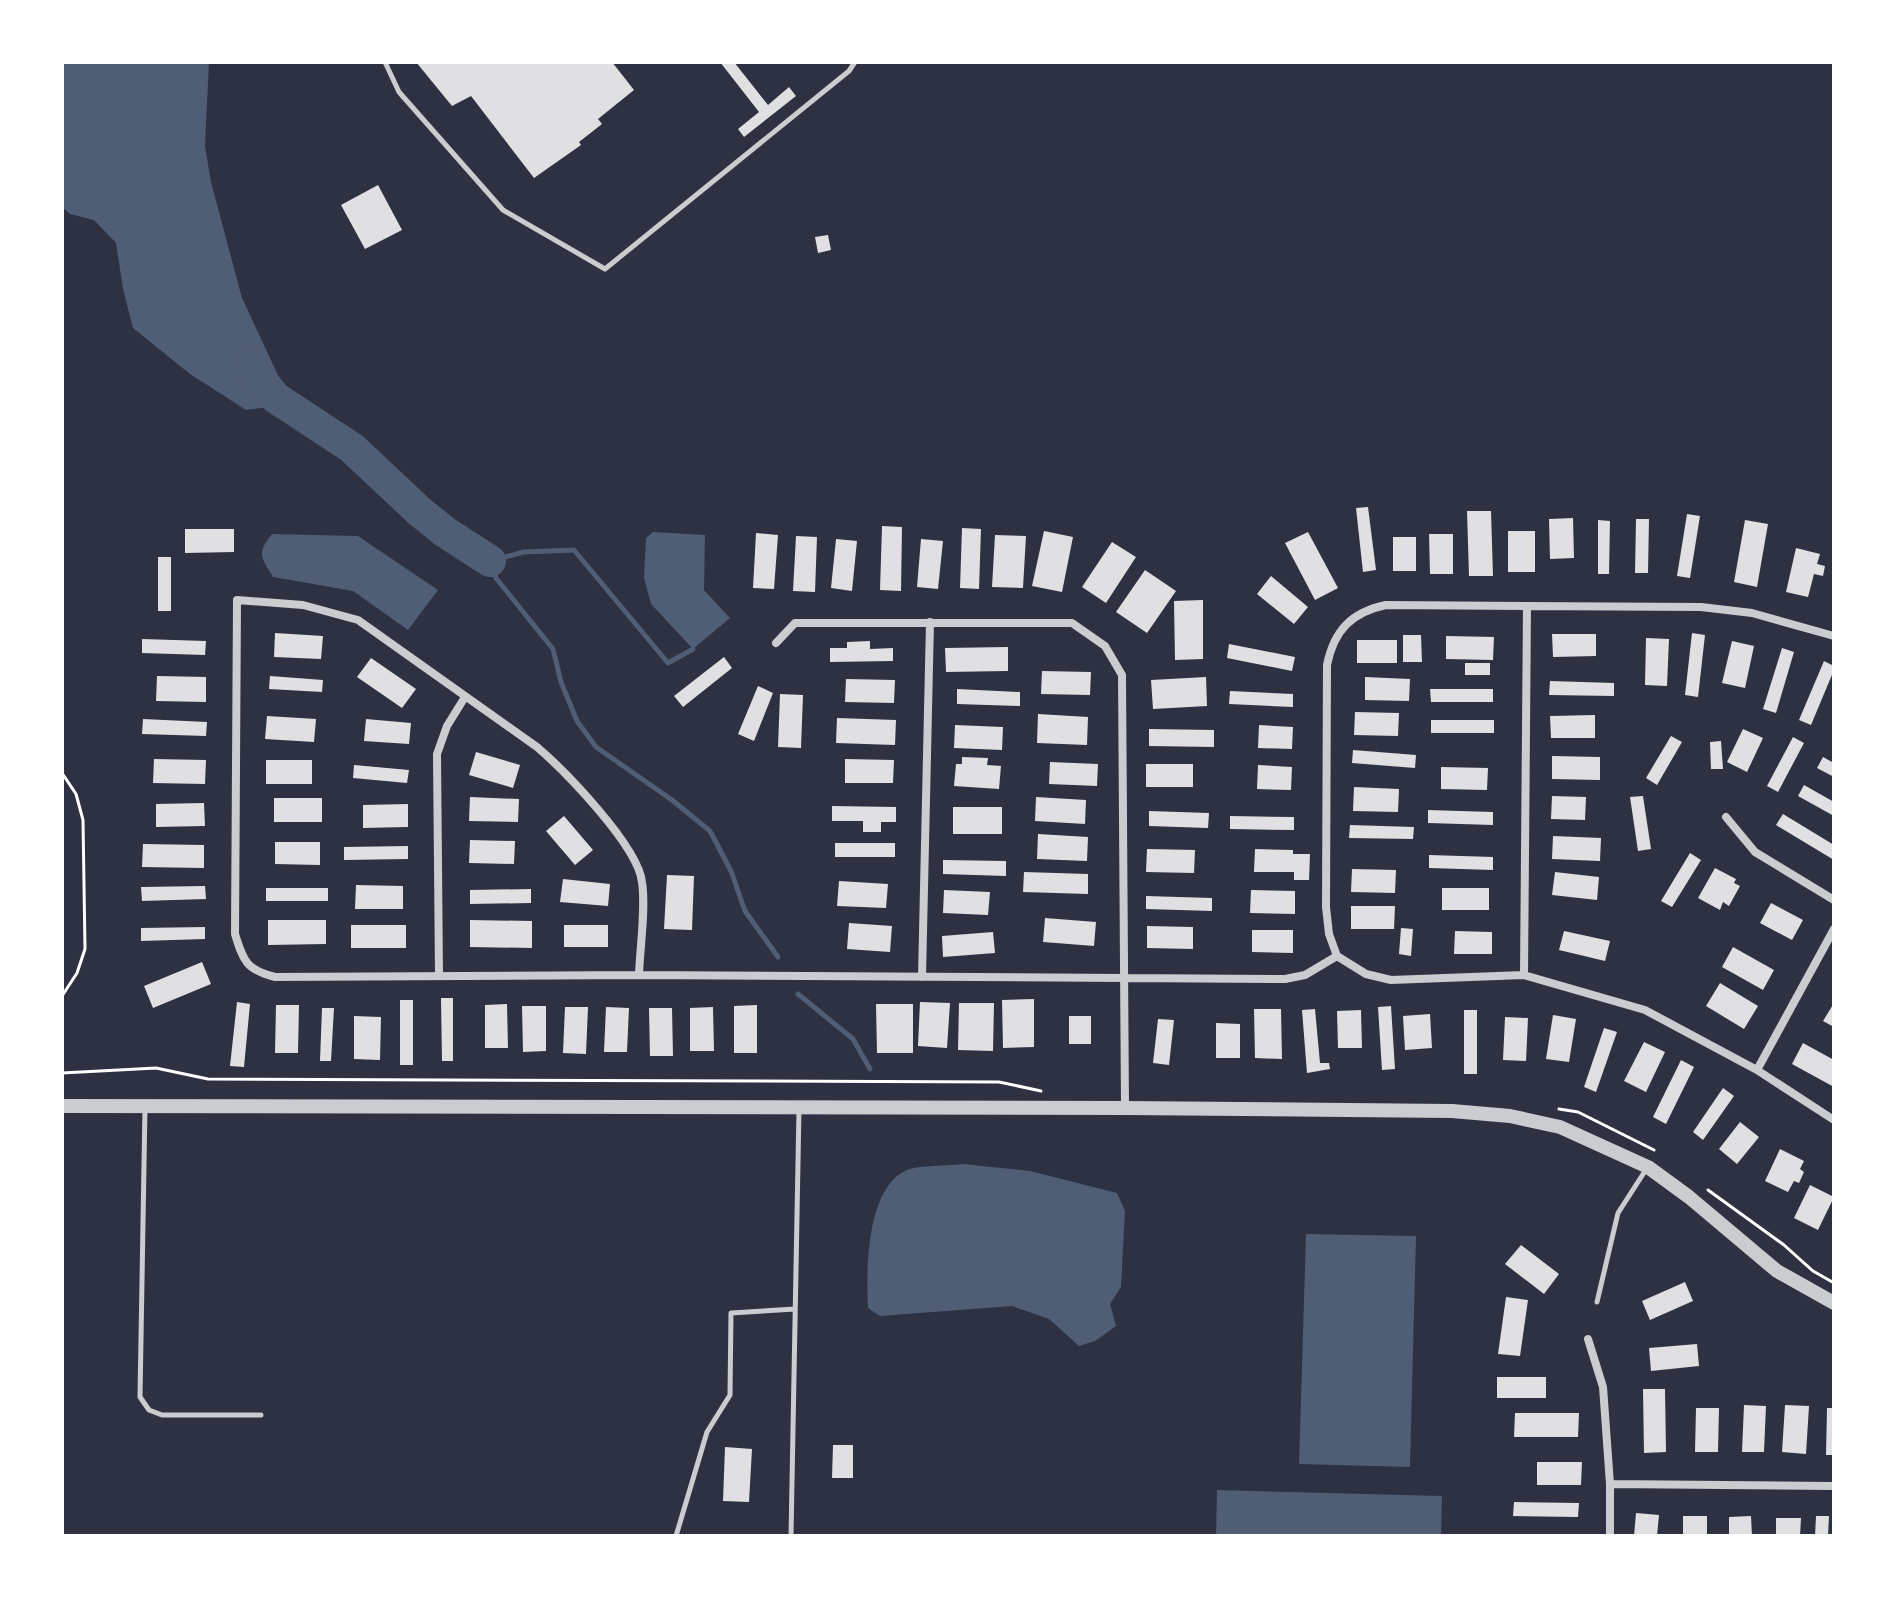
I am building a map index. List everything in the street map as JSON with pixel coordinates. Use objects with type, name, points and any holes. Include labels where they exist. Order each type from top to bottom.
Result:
[{"type":"street","points":[[639,975],[642,882],[638,865],[628,847],[558,765],[358,620],[303,605],[237,600],[235,934],[243,959],[256,972],[275,977],[639,975],[1285,979],[1305,975],[1337,956]]},
{"type":"street","points":[[1834,636],[1752,613],[1701,607],[1386,605],[1368,608],[1350,619],[1338,632],[1330,647],[1327,665],[1326,907],[1329,934],[1337,956],[1366,974],[1391,980],[1524,975],[1645,1010],[1757,1070],[1834,1120]]},
{"type":"street","points":[[1524,975],[1527,606]]},
{"type":"street","points":[[922,977],[930,622]]},
{"type":"street","points":[[776,643],[795,623],[1072,623],[1105,646],[1122,675],[1125,1108]]},
{"type":"street","points":[[439,975],[437,754],[447,726],[465,697]]},
{"type":"street","points":[[1726,817],[1755,852],[1834,900]]},
{"type":"street","points":[[1757,1070],[1834,929]]},
{"type":"street","points":[[62,1106],[1125,1108],[1452,1111],[1510,1116],[1560,1127],[1648,1167],[1777,1271],[1834,1303]]},
{"type":"street","points":[[1588,1339],[1603,1387],[1610,1484],[1610,1536]]},
{"type":"street","points":[[1610,1484],[1834,1486]]},
{"type":"lane","points":[[385,62],[399,92],[503,210],[605,269],[849,71],[855,62]]},
{"type":"lane","points":[[145,1106],[140,1397],[149,1410],[162,1415],[261,1415]]},
{"type":"lane","points":[[791,1536],[799,1108]]},
{"type":"lane","points":[[1597,1302],[1618,1213],[1648,1167]]},
{"type":"lane","points":[[676,1536],[707,1432],[730,1395],[731,1313],[795,1309]]},
{"type":"path","points":[[62,773],[76,794],[83,820],[85,949],[77,973],[62,996]]},
{"type":"water","points":[[62,62],[209,62],[205,146],[211,182],[242,298],[284,388],[268,407],[246,410],[190,374],[133,328],[116,243],[94,220],[70,214],[62,207]]},
{"type":"water","points":[[653,532],[705,535],[704,590],[730,618],[693,649],[651,604],[644,578],[646,538]]},
{"type":"water","points":[[272,534],[358,536],[438,590],[408,630],[353,591],[273,577],[262,555]]},
{"type":"water","points":[[963,1164],[1030,1171],[1117,1193],[1125,1211],[1121,1287],[1110,1304],[1116,1326],[1095,1341],[1079,1346],[1049,1319],[1012,1306],[880,1316],[868,1308],[871,1232],[883,1194],[893,1179],[912,1168]]},
{"type":"water","points":[[1306,1234],[1416,1236],[1410,1467],[1299,1464]]},
{"type":"water","points":[[1217,1490],[1442,1496],[1441,1536],[1216,1536]]},
{"type":"building","points":[[416,62],[612,62],[634,90],[598,119],[602,124],[579,142],[581,145],[534,178],[471,96],[452,106]]},
{"type":"building","points":[[720,62],[734,62],[768,105],[789,87],[796,96],[744,137],[738,129],[759,112]]},
{"type":"building","points":[[378,185],[402,230],[365,249],[341,205]]},
{"type":"building","points":[[828,235],[831,250],[818,253],[815,237]]},
{"type":"building","points":[[1368,507],[1376,570],[1363,572],[1356,508]]},
{"type":"building","points":[[1467,511],[1491,511],[1493,576],[1469,576]]},
{"type":"building","points":[[1687,514],[1700,516],[1690,578],[1677,576]]},
{"type":"building","points":[[1573,518],[1574,558],[1550,559],[1549,519]]},
{"type":"building","points":[[1636,519],[1649,519],[1648,573],[1635,573]]},
{"type":"building","points":[[1598,520],[1610,521],[1609,574],[1598,574]]},
{"type":"building","points":[[1745,520],[1768,524],[1757,587],[1734,582]]},
{"type":"building","points":[[882,526],[902,527],[901,591],[880,590]]},
{"type":"building","points":[[962,528],[981,529],[979,589],[960,588]]},
{"type":"building","points":[[185,529],[234,529],[234,552],[185,553]]},
{"type":"building","points":[[1044,531],[1073,537],[1062,592],[1032,586]]},
{"type":"building","points":[[1508,531],[1535,531],[1535,572],[1508,572]]},
{"type":"building","points":[[1308,532],[1338,588],[1315,600],[1285,543]]},
{"type":"building","points":[[756,533],[778,535],[774,589],[753,588]]},
{"type":"building","points":[[1429,534],[1453,534],[1453,574],[1430,574]]},
{"type":"building","points":[[995,535],[1026,536],[1023,588],[992,587]]},
{"type":"building","points":[[796,536],[817,537],[815,592],[793,591]]},
{"type":"building","points":[[1393,537],[1416,537],[1416,571],[1393,571]]},
{"type":"building","points":[[836,539],[857,541],[852,591],[831,588]]},
{"type":"building","points":[[921,539],[943,541],[938,589],[917,587]]},
{"type":"building","points":[[1112,542],[1136,557],[1106,603],[1082,587]]},
{"type":"building","points":[[1796,548],[1820,554],[1817,564],[1825,566],[1823,576],[1814,574],[1808,597],[1786,592]]},
{"type":"building","points":[[158,557],[171,557],[171,611],[158,611]]},
{"type":"building","points":[[1145,570],[1176,591],[1147,633],[1116,612]]},
{"type":"building","points":[[1271,576],[1308,607],[1294,624],[1257,594]]},
{"type":"building","points":[[1203,600],[1203,659],[1175,660],[1174,601]]},
{"type":"building","points":[[275,633],[323,636],[321,659],[274,657]]},
{"type":"building","points":[[1692,633],[1705,635],[1698,697],[1685,695]]},
{"type":"building","points":[[1552,634],[1596,634],[1596,656],[1553,657]]},
{"type":"building","points":[[1403,635],[1421,635],[1422,662],[1403,662]]},
{"type":"building","points":[[1446,636],[1494,637],[1493,660],[1446,659]]},
{"type":"building","points":[[1646,638],[1669,639],[1667,686],[1645,685]]},
{"type":"building","points":[[142,639],[206,641],[205,655],[142,653]]},
{"type":"building","points":[[1357,640],[1397,640],[1397,663],[1357,663]]},
{"type":"building","points":[[870,641],[870,649],[893,648],[893,661],[830,662],[830,648],[847,648],[847,642]]},
{"type":"building","points":[[1732,641],[1754,646],[1745,688],[1722,683]]},
{"type":"building","points":[[1229,644],[1295,657],[1292,671],[1227,658]]},
{"type":"building","points":[[1008,647],[1008,671],[946,672],[945,648]]},
{"type":"building","points":[[1782,648],[1794,652],[1776,713],[1763,709]]},
{"type":"building","points":[[724,657],[732,668],[683,707],[674,696]]},
{"type":"building","points":[[371,658],[416,689],[402,708],[357,677]]},
{"type":"building","points":[[1824,661],[1834,666],[1834,670],[1811,725],[1799,720]]},
{"type":"building","points":[[1465,663],[1490,663],[1490,675],[1465,675]]},
{"type":"building","points":[[1042,671],[1091,672],[1090,695],[1041,694]]},
{"type":"building","points":[[157,676],[206,677],[206,702],[156,701]]},
{"type":"building","points":[[270,676],[323,680],[322,692],[269,689]]},
{"type":"building","points":[[1206,677],[1207,706],[1153,709],[1151,680]]},
{"type":"building","points":[[1365,677],[1410,679],[1409,701],[1365,700]]},
{"type":"building","points":[[846,679],[895,680],[894,703],[845,702]]},
{"type":"building","points":[[1550,681],[1614,683],[1614,696],[1549,695]]},
{"type":"building","points":[[758,686],[773,693],[754,741],[738,734]]},
{"type":"building","points":[[957,689],[1020,692],[1020,706],[957,704]]},
{"type":"building","points":[[1430,689],[1493,689],[1493,702],[1431,702]]},
{"type":"building","points":[[1230,691],[1293,694],[1293,707],[1229,704]]},
{"type":"building","points":[[780,694],[803,695],[801,748],[778,747]]},
{"type":"building","points":[[1355,712],[1399,713],[1398,736],[1354,735]]},
{"type":"building","points":[[1038,714],[1088,717],[1087,745],[1037,743]]},
{"type":"building","points":[[1595,715],[1595,738],[1551,738],[1550,716]]},
{"type":"building","points":[[267,716],[316,719],[314,742],[265,739]]},
{"type":"building","points":[[837,718],[896,720],[895,745],[836,743]]},
{"type":"building","points":[[143,719],[207,722],[206,736],[142,734]]},
{"type":"building","points":[[366,719],[411,723],[409,744],[364,741]]},
{"type":"building","points":[[1431,720],[1494,720],[1494,733],[1431,733]]},
{"type":"building","points":[[955,725],[1003,727],[1002,750],[954,748]]},
{"type":"building","points":[[1259,725],[1293,727],[1292,749],[1258,748]]},
{"type":"building","points":[[1149,729],[1214,730],[1214,747],[1149,746]]},
{"type":"building","points":[[1743,729],[1763,738],[1747,772],[1727,762]]},
{"type":"building","points":[[1671,736],[1682,742],[1657,785],[1646,778]]},
{"type":"building","points":[[1793,737],[1804,743],[1778,792],[1767,786]]},
{"type":"building","points":[[1721,741],[1723,769],[1711,769],[1710,742]]},
{"type":"building","points":[[1353,750],[1416,755],[1415,768],[1352,763]]},
{"type":"building","points":[[476,752],[520,765],[513,788],[469,775]]},
{"type":"building","points":[[1552,756],[1600,757],[1600,780],[1552,779]]},
{"type":"building","points":[[962,757],[988,758],[987,765],[1001,766],[999,789],[954,786],[956,764],[962,764]]},
{"type":"building","points":[[1823,757],[1834,763],[1834,777],[1817,768]]},
{"type":"building","points":[[154,759],[206,760],[205,784],[153,783]]},
{"type":"building","points":[[845,759],[894,760],[893,783],[845,783]]},
{"type":"building","points":[[266,760],[312,760],[312,784],[266,784]]},
{"type":"building","points":[[1050,762],[1098,764],[1097,786],[1049,784]]},
{"type":"building","points":[[1146,764],[1193,764],[1193,787],[1146,787]]},
{"type":"building","points":[[354,765],[409,770],[407,783],[353,778]]},
{"type":"building","points":[[1258,765],[1292,767],[1291,790],[1257,789]]},
{"type":"building","points":[[1441,767],[1488,768],[1487,790],[1441,789]]},
{"type":"building","points":[[1804,785],[1834,802],[1834,816],[1798,796]]},
{"type":"building","points":[[1354,787],[1399,789],[1398,812],[1353,811]]},
{"type":"building","points":[[1552,796],[1586,797],[1585,820],[1551,819]]},
{"type":"building","points":[[1643,796],[1651,849],[1638,851],[1630,797]]},
{"type":"building","points":[[470,797],[519,799],[518,822],[469,821]]},
{"type":"building","points":[[1036,797],[1086,800],[1085,824],[1035,821]]},
{"type":"building","points":[[274,798],[322,798],[322,822],[274,822]]},
{"type":"building","points":[[204,803],[205,826],[156,827],[156,804]]},
{"type":"building","points":[[408,804],[408,827],[363,828],[363,805]]},
{"type":"building","points":[[832,806],[896,807],[896,822],[881,822],[881,832],[863,832],[863,821],[832,821]]},
{"type":"building","points":[[953,807],[1002,807],[1002,834],[953,834]]},
{"type":"building","points":[[1428,810],[1493,812],[1493,825],[1428,823]]},
{"type":"building","points":[[1149,811],[1209,813],[1208,828],[1149,826]]},
{"type":"building","points":[[1783,814],[1834,845],[1834,860],[1776,825]]},
{"type":"building","points":[[564,816],[593,850],[575,865],[546,831]]},
{"type":"building","points":[[1230,816],[1294,817],[1294,830],[1230,829]]},
{"type":"building","points":[[1350,825],[1414,827],[1413,839],[1349,838]]},
{"type":"building","points":[[1038,834],[1088,837],[1087,861],[1037,859]]},
{"type":"building","points":[[1553,836],[1601,838],[1600,861],[1552,859]]},
{"type":"building","points":[[470,840],[515,841],[514,864],[469,863]]},
{"type":"building","points":[[275,842],[320,842],[320,865],[275,864]]},
{"type":"building","points":[[835,843],[895,843],[895,857],[835,857]]},
{"type":"building","points":[[143,844],[204,845],[204,868],[142,867]]},
{"type":"building","points":[[408,846],[408,859],[344,860],[344,847]]},
{"type":"building","points":[[1147,849],[1195,850],[1194,873],[1146,872]]},
{"type":"building","points":[[1255,849],[1293,850],[1293,854],[1310,854],[1309,880],[1294,880],[1294,872],[1254,872]]},
{"type":"building","points":[[1690,853],[1701,860],[1672,907],[1661,901]]},
{"type":"building","points":[[1429,855],[1493,857],[1493,870],[1429,868]]},
{"type":"building","points":[[943,860],[1006,861],[1006,876],[943,874]]},
{"type":"building","points":[[1715,868],[1736,879],[1734,883],[1740,886],[1729,906],[1723,902],[1720,910],[1698,898]]},
{"type":"building","points":[[1352,869],[1396,870],[1395,893],[1351,892]]},
{"type":"building","points":[[1024,872],[1088,874],[1088,894],[1023,892]]},
{"type":"building","points":[[1555,872],[1599,877],[1597,900],[1552,895]]},
{"type":"building","points":[[667,875],[694,876],[692,930],[664,929]]},
{"type":"building","points":[[563,879],[610,884],[608,906],[560,902]]},
{"type":"building","points":[[839,881],[888,884],[886,908],[837,906]]},
{"type":"building","points":[[356,885],[403,886],[403,909],[355,909]]},
{"type":"building","points":[[205,886],[206,899],[142,901],[141,887]]},
{"type":"building","points":[[266,888],[328,888],[328,901],[266,901]]},
{"type":"building","points":[[1442,888],[1489,888],[1489,910],[1442,910]]},
{"type":"building","points":[[531,889],[531,903],[470,904],[470,890]]},
{"type":"building","points":[[944,890],[990,892],[988,915],[943,913]]},
{"type":"building","points":[[1251,890],[1295,891],[1295,914],[1250,913]]},
{"type":"building","points":[[1146,896],[1212,898],[1212,911],[1146,909]]},
{"type":"building","points":[[1771,903],[1803,920],[1792,940],[1760,923]]},
{"type":"building","points":[[1351,906],[1395,906],[1394,929],[1351,929]]},
{"type":"building","points":[[1045,918],[1096,922],[1094,946],[1043,942]]},
{"type":"building","points":[[268,920],[326,920],[326,944],[268,945]]},
{"type":"building","points":[[470,920],[532,921],[532,948],[470,947]]},
{"type":"building","points":[[849,923],[892,926],[890,952],[847,949]]},
{"type":"building","points":[[351,925],[406,925],[406,948],[351,948]]},
{"type":"building","points":[[564,925],[608,925],[608,947],[564,947]]},
{"type":"building","points":[[1147,926],[1193,927],[1193,949],[1147,948]]},
{"type":"building","points":[[205,927],[205,939],[141,941],[141,928]]},
{"type":"building","points":[[1401,928],[1413,929],[1411,956],[1399,954]]},
{"type":"building","points":[[1252,930],[1293,930],[1293,953],[1252,952]]},
{"type":"building","points":[[1455,931],[1492,932],[1492,954],[1454,954]]},
{"type":"building","points":[[1564,931],[1610,941],[1605,961],[1559,950]]},
{"type":"building","points":[[993,932],[995,953],[943,957],[942,936]]},
{"type":"building","points":[[1733,947],[1774,970],[1763,990],[1722,967]]},
{"type":"building","points":[[202,962],[211,984],[153,1008],[144,986]]},
{"type":"building","points":[[1720,983],[1758,1006],[1744,1029],[1706,1006]]},
{"type":"building","points":[[441,998],[453,998],[453,1061],[442,1061]]},
{"type":"building","points":[[1034,999],[1034,1047],[1003,1048],[1002,1000]]},
{"type":"building","points":[[400,1000],[413,1000],[413,1065],[400,1065]]},
{"type":"building","points":[[237,1002],[250,1004],[244,1067],[230,1066]]},
{"type":"building","points":[[920,1002],[950,1003],[947,1048],[918,1046]]},
{"type":"building","points":[[959,1003],[994,1003],[993,1051],[958,1050]]},
{"type":"building","points":[[1834,1003],[1834,1027],[1823,1021]]},
{"type":"building","points":[[507,1004],[508,1048],[485,1048],[485,1005]]},
{"type":"building","points":[[876,1004],[913,1004],[913,1053],[877,1053]]},
{"type":"building","points":[[276,1005],[299,1005],[298,1053],[275,1053]]},
{"type":"building","points":[[757,1005],[757,1053],[734,1053],[734,1006]]},
{"type":"building","points":[[522,1006],[546,1006],[546,1051],[523,1052]]},
{"type":"building","points":[[1391,1006],[1395,1069],[1382,1070],[1378,1007]]},
{"type":"building","points":[[565,1007],[588,1007],[586,1054],[563,1053]]},
{"type":"building","points":[[606,1007],[629,1008],[627,1052],[604,1052]]},
{"type":"building","points":[[713,1007],[714,1051],[690,1051],[690,1008]]},
{"type":"building","points":[[322,1008],[334,1008],[331,1061],[320,1061]]},
{"type":"building","points":[[649,1008],[672,1008],[673,1056],[650,1056]]},
{"type":"building","points":[[1254,1009],[1281,1009],[1282,1059],[1255,1058]]},
{"type":"building","points":[[1315,1009],[1320,1063],[1329,1063],[1330,1069],[1307,1073],[1302,1010]]},
{"type":"building","points":[[1361,1010],[1362,1048],[1338,1048],[1337,1011]]},
{"type":"building","points":[[1464,1010],[1477,1010],[1477,1074],[1464,1074]]},
{"type":"building","points":[[1430,1014],[1432,1048],[1405,1050],[1403,1016]]},
{"type":"building","points":[[1553,1015],[1576,1019],[1569,1062],[1546,1059]]},
{"type":"building","points":[[354,1016],[381,1017],[380,1060],[354,1059]]},
{"type":"building","points":[[1069,1016],[1091,1016],[1091,1044],[1069,1044]]},
{"type":"building","points":[[1505,1017],[1528,1018],[1526,1061],[1503,1060]]},
{"type":"building","points":[[1158,1019],[1174,1020],[1169,1065],[1153,1063]]},
{"type":"building","points":[[1216,1023],[1240,1024],[1240,1058],[1216,1058]]},
{"type":"building","points":[[1604,1028],[1617,1032],[1596,1092],[1584,1087]]},
{"type":"building","points":[[1644,1042],[1665,1052],[1646,1092],[1624,1081]]},
{"type":"building","points":[[1803,1043],[1834,1060],[1834,1087],[1792,1064]]},
{"type":"building","points":[[1681,1060],[1694,1067],[1666,1124],[1653,1117]]},
{"type":"building","points":[[1723,1088],[1734,1096],[1703,1140],[1693,1132]]},
{"type":"building","points":[[1740,1122],[1759,1137],[1737,1164],[1719,1149]]},
{"type":"building","points":[[1780,1149],[1804,1161],[1800,1169],[1804,1172],[1799,1183],[1794,1181],[1788,1192],[1765,1181]]},
{"type":"building","points":[[1810,1185],[1834,1197],[1818,1230],[1794,1218]]},
{"type":"building","points":[[1521,1245],[1559,1274],[1544,1294],[1505,1264]]},
{"type":"building","points":[[1685,1282],[1693,1301],[1650,1320],[1642,1301]]},
{"type":"building","points":[[1506,1297],[1528,1300],[1520,1356],[1498,1354]]},
{"type":"building","points":[[1697,1344],[1699,1366],[1651,1371],[1649,1348]]},
{"type":"building","points":[[1497,1377],[1546,1377],[1546,1398],[1497,1398]]},
{"type":"building","points":[[1643,1389],[1665,1389],[1666,1452],[1644,1453]]},
{"type":"building","points":[[1744,1405],[1766,1406],[1764,1452],[1742,1452]]},
{"type":"building","points":[[1785,1405],[1809,1406],[1806,1454],[1782,1452]]},
{"type":"building","points":[[1696,1408],[1719,1408],[1718,1452],[1695,1452]]},
{"type":"building","points":[[1827,1408],[1834,1408],[1834,1455],[1826,1455]]},
{"type":"building","points":[[1515,1413],[1579,1413],[1578,1437],[1514,1437]]},
{"type":"building","points":[[833,1445],[853,1445],[853,1478],[832,1478]]},
{"type":"building","points":[[725,1447],[752,1449],[749,1502],[723,1501]]},
{"type":"building","points":[[1537,1462],[1582,1462],[1581,1485],[1537,1485]]},
{"type":"building","points":[[1514,1502],[1579,1503],[1578,1517],[1513,1516]]},
{"type":"building","points":[[1636,1513],[1659,1515],[1657,1536],[1634,1536]]},
{"type":"building","points":[[1683,1516],[1707,1516],[1707,1536],[1683,1536]]},
{"type":"building","points":[[1751,1516],[1752,1536],[1729,1536],[1729,1517]]},
{"type":"building","points":[[1816,1516],[1829,1516],[1828,1536],[1815,1536]]},
{"type":"building","points":[[1776,1518],[1801,1518],[1800,1536],[1776,1536]]},
{"type":"waterway","points":[[248,365],[276,398],[352,448],[419,511],[490,561]]},
{"type":"waterway","points":[[693,649],[668,663],[574,550],[524,552],[490,561],[496,578],[553,649],[561,682],[577,721],[596,747],[672,800],[710,831],[731,871],[745,911],[778,957]]},
{"type":"waterway","points":[[798,994],[853,1039],[870,1069]]}]
